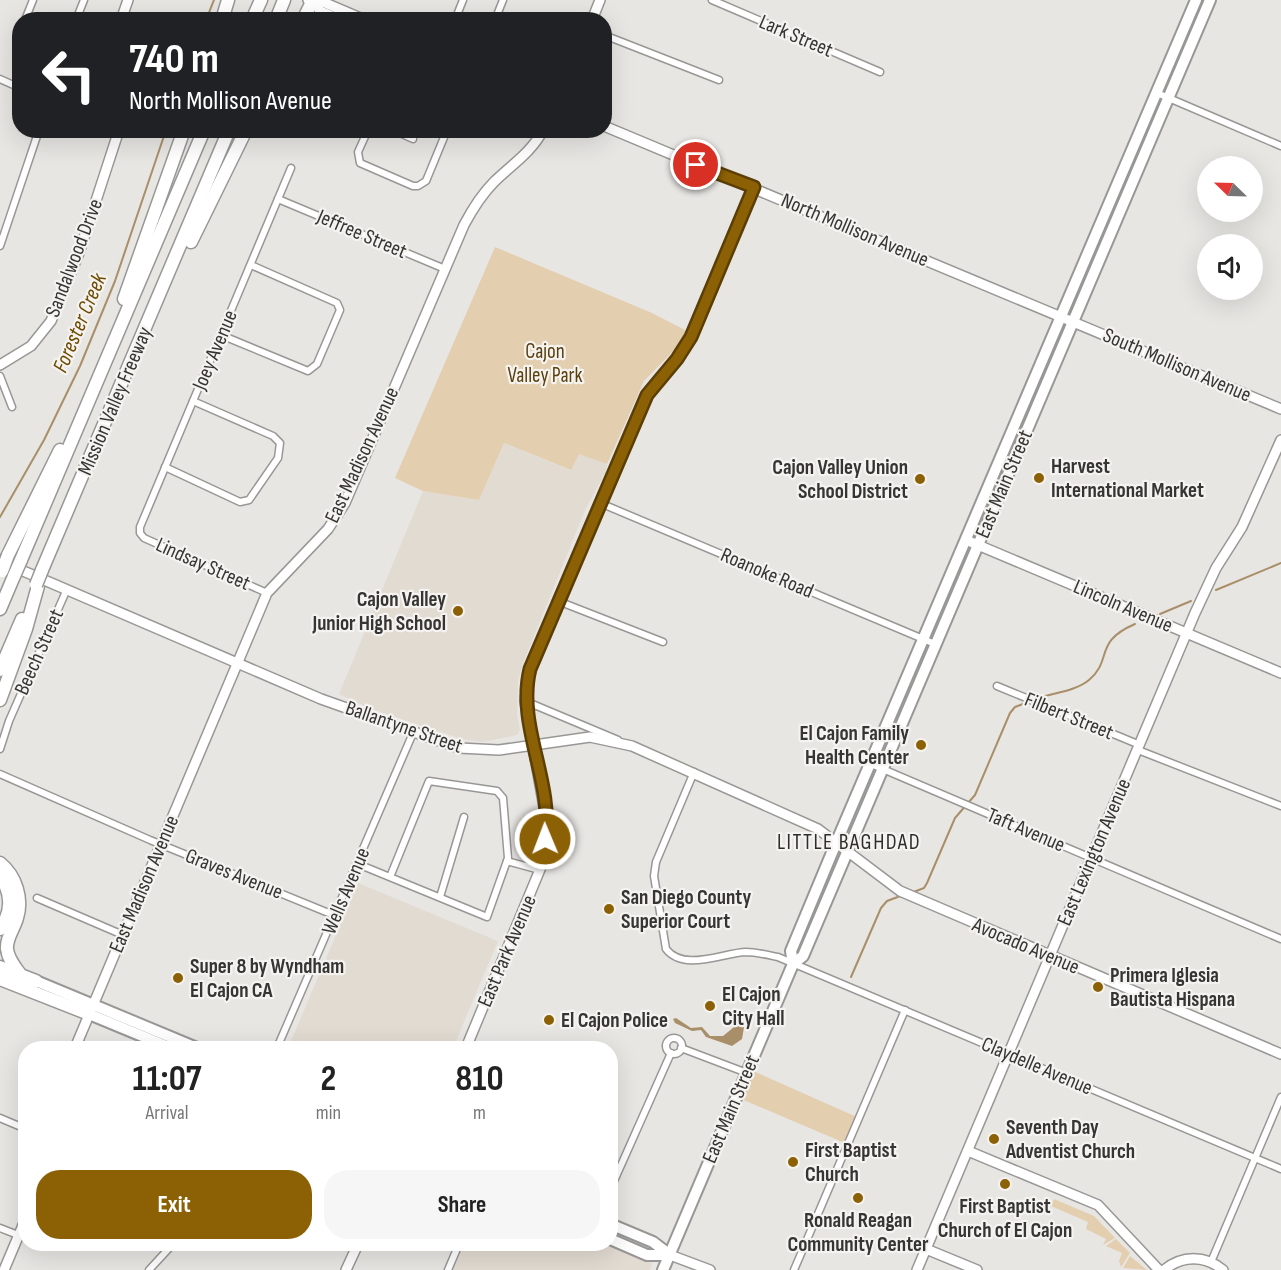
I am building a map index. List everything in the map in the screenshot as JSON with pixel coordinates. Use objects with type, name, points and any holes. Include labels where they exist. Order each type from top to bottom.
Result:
[{"type":"highway","points":[[107,358],[126,294],[181,138]]},
{"type":"highway","name":"Mission Valley Freeway","points":[[0,609],[201,138]]},
{"type":"highway","name":"Mission Valley Freeway","points":[[0,670],[142,340],[226,138]]},
{"type":"highway","points":[[142,340],[242,138]]},
{"type":"highway","points":[[3,565],[56,458],[92,394]]},
{"type":"highway","points":[[0,700],[26,629],[37,586]]},
{"type":"highway","points":[[0,863],[13,878],[19,897],[18,912],[7,947],[10,959],[20,974]]},
{"type":"highway","points":[[0,876],[7,888],[10,902],[7,917],[0,929]]},
{"type":"highway","points":[[0,966],[36,981]]},
{"type":"highway","points":[[0,979],[91,1010]]},
{"type":"main road","name":"East Main Street","points":[[793,964],[791,951],[1196,0]]},
{"type":"main road","name":"East Main Street","points":[[663,1270],[793,964],[803,956],[1210,0]]},
{"type":"main road","points":[[997,468],[1009,473]]},
{"type":"main road","points":[[36,981],[156,1041]]},
{"type":"main road","points":[[91,1010],[177,1041]]},
{"type":"main road","points":[[618,1227],[653,1242],[670,1255]]},
{"type":"main road","points":[[618,1242],[647,1255],[670,1255]]},
{"type":"street","name":"Lark Street","points":[[712,0],[880,72]]},
{"type":"street","points":[[312,1],[322,12]]},
{"type":"street","points":[[312,1],[323,2],[346,12]]},
{"type":"street","points":[[612,38],[719,80]]},
{"type":"street","points":[[1157,93],[1281,146]]},
{"type":"street","name":"North Mollison Avenue","points":[[612,129],[1072,322]]},
{"type":"street","points":[[0,246],[36,138]]},
{"type":"street","name":"Sandalwood Drive","points":[[0,365],[18,356],[37,340],[60,304],[116,138]]},
{"type":"street","points":[[364,138],[358,152],[360,163],[413,186],[426,181],[444,138]]},
{"type":"street","name":"East Madison Avenue","points":[[78,1041],[267,593],[328,529],[345,503],[474,206],[493,183],[521,158],[537,138]]},
{"type":"street","name":"Joey Avenue","points":[[140,533],[140,527],[291,168]]},
{"type":"street","name":"East Park Avenue","points":[[469,1041],[540,870],[546,832],[545,813],[525,701],[530,669],[557,600],[647,395],[677,359],[691,337],[754,187]]},
{"type":"street","name":"Jeffree Street","points":[[278,199],[446,269]]},
{"type":"street","points":[[221,335],[304,370],[308,371],[317,364],[340,310],[337,303],[251,265]]},
{"type":"street","name":"South Mollison Avenue","points":[[1072,322],[1281,408]]},
{"type":"street","points":[[0,376],[12,407]]},
{"type":"street","points":[[165,467],[240,502],[249,500],[280,453],[280,443],[273,436],[194,401]]},
{"type":"street","name":"East Lexington Avenue","points":[[917,1270],[1187,634],[1216,568],[1236,539],[1258,495],[1281,440]]},
{"type":"street","name":"Roanoke Road","points":[[600,502],[935,644]]},
{"type":"street","name":"Lindsay Street","points":[[140,533],[144,538],[267,593]]},
{"type":"street","name":"Lincoln Avenue","points":[[966,540],[1281,673]]},
{"type":"street","name":"Ballantyne Street","points":[[3,565],[67,589],[321,699],[459,748],[480,751],[534,746],[590,737],[633,746],[812,825],[848,849]]},
{"type":"street","name":"Beech Street","points":[[0,749],[9,721],[67,589]]},
{"type":"street","points":[[557,600],[663,642]]},
{"type":"street","name":"Filbert Street","points":[[997,686],[1139,748],[1281,806]]},
{"type":"street","points":[[525,701],[633,746]]},
{"type":"street","name":"Wells Avenue","points":[[280,1041],[413,733]]},
{"type":"street","name":"Taft Avenue","points":[[870,764],[1281,939]]},
{"type":"street","name":"Claydelle Avenue","points":[[694,772],[656,862],[654,876],[666,949],[671,955],[682,960],[748,952],[778,957],[1281,1169]]},
{"type":"street","name":"Graves Avenue","points":[[0,774],[161,844],[336,916]]},
{"type":"street","points":[[358,864],[487,917],[507,861],[509,845],[503,798],[497,791],[429,781],[390,877]]},
{"type":"street","points":[[440,897],[464,817]]},
{"type":"street","name":"Avocado Avenue","points":[[848,849],[900,891],[1281,1054]]},
{"type":"street","points":[[507,861],[540,870]]},
{"type":"street","points":[[37,898],[123,934]]},
{"type":"street","points":[[794,1270],[905,1010]]},
{"type":"street","points":[[671,1053],[666,1046],[670,1038],[680,1040],[681,1048]]},
{"type":"street","points":[[681,1048],[747,1072]]},
{"type":"street","points":[[671,1053],[676,1053],[681,1048]]},
{"type":"street","points":[[618,1172],[671,1053]]},
{"type":"street","points":[[1211,1262],[1281,1097]]},
{"type":"street","points":[[0,1118],[18,1126]]},
{"type":"street","points":[[968,1151],[1098,1205],[1159,1270]]},
{"type":"street","points":[[0,1228],[18,1235],[4,1270]]},
{"type":"street","points":[[926,1249],[977,1270]]},
{"type":"street","points":[[149,1270],[167,1251]]},
{"type":"street","points":[[346,1270],[355,1251]]},
{"type":"street","points":[[448,1270],[456,1251]]},
{"type":"street","points":[[670,1255],[710,1270]]},
{"type":"street","points":[[1164,1270],[1182,1260],[1192,1259],[1211,1262],[1224,1270]]},
{"type":"shaded area","name":"Cajon Valley Junior High School","points":[[504,443],[570,470],[579,453],[607,464],[605,473],[586,508],[523,663],[518,680],[517,715],[520,730],[517,735],[483,742],[462,739],[368,708],[339,694],[423,491],[479,500]]},
{"type":"shaded area","points":[[358,883],[498,941],[456,1041],[291,1041]]},
{"type":"shaded area","points":[[676,1018],[691,1028],[702,1027],[710,1036],[723,1036],[739,1023],[744,1027],[742,1039],[732,1046],[706,1037],[701,1030],[692,1031],[675,1023],[673,1019]]},
{"type":"shaded area","points":[[618,1250],[652,1263],[650,1270],[453,1270],[461,1251]]},
{"type":"green space","name":"Cajon Valley Park","points":[[495,247],[652,313],[687,331],[677,347],[644,381],[607,464],[579,454],[571,470],[504,443],[479,500],[423,491],[395,478]]},
{"type":"green space","points":[[751,1070],[859,1118],[847,1144],[739,1098]]},
{"type":"green space","points":[[1054,1199],[1094,1216],[1115,1238],[1103,1245],[1106,1239],[1086,1229],[1088,1222],[1051,1206]]},
{"type":"green space","points":[[1116,1239],[1130,1253],[1121,1267],[1119,1261],[1122,1253],[1106,1246]]},
{"type":"green space","points":[[1130,1256],[1147,1270],[1123,1268]]},
{"type":"waterway","name":"Forester Creek","points":[[209,12],[214,0]]},
{"type":"waterway","name":"Forester Creek","points":[[0,517],[44,440],[80,366],[115,281],[163,138]]},
{"type":"waterway","points":[[1216,590],[1281,563]]},
{"type":"waterway","points":[[1160,614],[1191,601]]},
{"type":"waterway","points":[[1036,699],[1084,684],[1096,673],[1108,644],[1113,638],[1135,624]]},
{"type":"waterway","points":[[911,893],[924,888],[927,883],[955,818],[975,795],[1010,713],[1015,707],[1031,701]]},
{"type":"waterway","points":[[851,977],[881,908],[887,901],[903,895]]},
{"type":"place","name":"Harvest International Market","points":[[1039,478]]},
{"type":"place","name":"Cajon Valley Union School District","points":[[920,479]]},
{"type":"place","name":"Cajon Valley Junior High School","points":[[458,611]]},
{"type":"place","name":"El Cajon Family Health Center","points":[[921,745]]},
{"type":"place","name":"San Diego County Superior Court","points":[[609,909]]},
{"type":"place","name":"Super 8 by Wyndham El Cajon CA","points":[[178,978]]},
{"type":"place","name":"Primera Iglesia Bautista Hispana","points":[[1098,987]]},
{"type":"place","name":"El Cajon City Hall","points":[[710,1006]]},
{"type":"place","name":"El Cajon Police","points":[[549,1020]]},
{"type":"place","name":"Seventh Day Adventist Church","points":[[994,1139]]},
{"type":"place","name":"First Baptist Church","points":[[793,1162]]},
{"type":"place","name":"First Baptist Church of El Cajon","points":[[1005,1184]]},
{"type":"place","name":"Ronald Reagan Community Center","points":[[858,1198]]},
{"type":"district","name":"LITTLE BAGHDAD","points":[[849,842]]},
{"type":"route","points":[[545,839],[545,813],[525,701],[530,669],[647,395],[656,381],[677,359],[691,337],[754,187],[696,165]]}]
